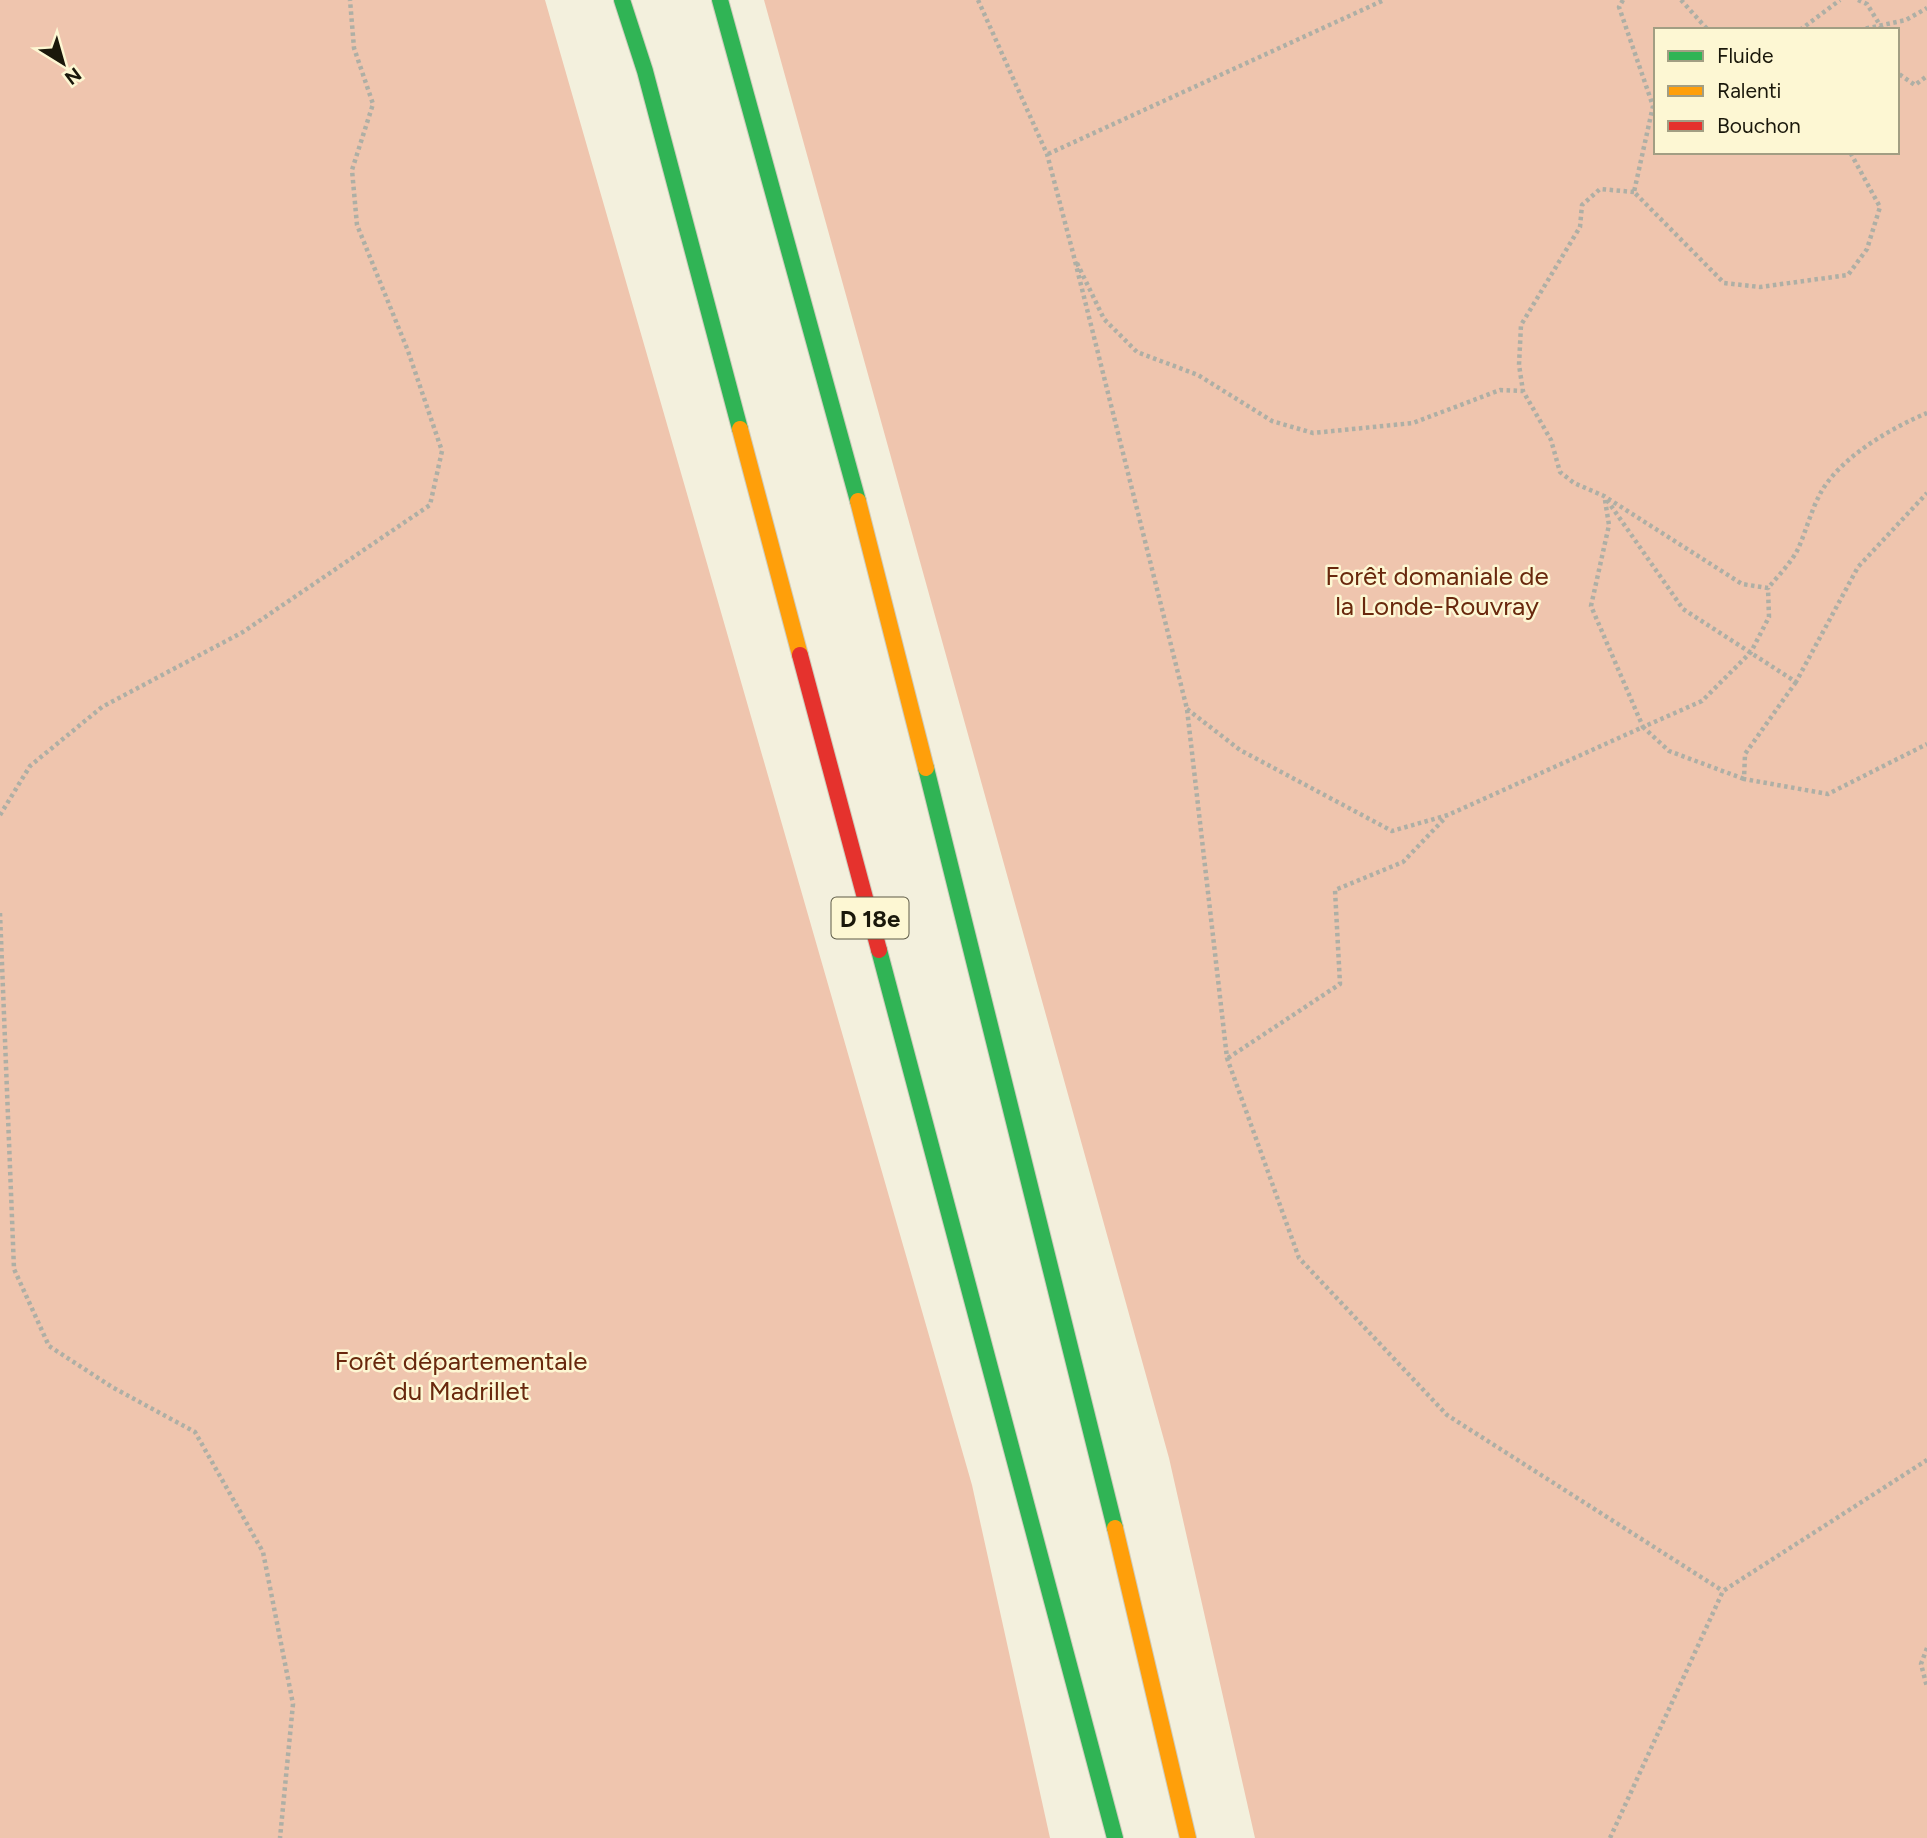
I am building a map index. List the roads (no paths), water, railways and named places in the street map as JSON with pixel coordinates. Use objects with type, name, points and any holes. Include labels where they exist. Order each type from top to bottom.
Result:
[{"type":"highway","name":"D 18e","points":[[622,0],[649,84],[1115,1838]]},
{"type":"highway","points":[[720,0],[850,468],[1069,1335],[1188,1838]]},
{"type":"park label","name":"Forêt domaniale de la Londe-Rouvray","points":[[1437,591]]},
{"type":"park label","name":"Forêt départementale du Madrillet","points":[[461,1376]]}]
